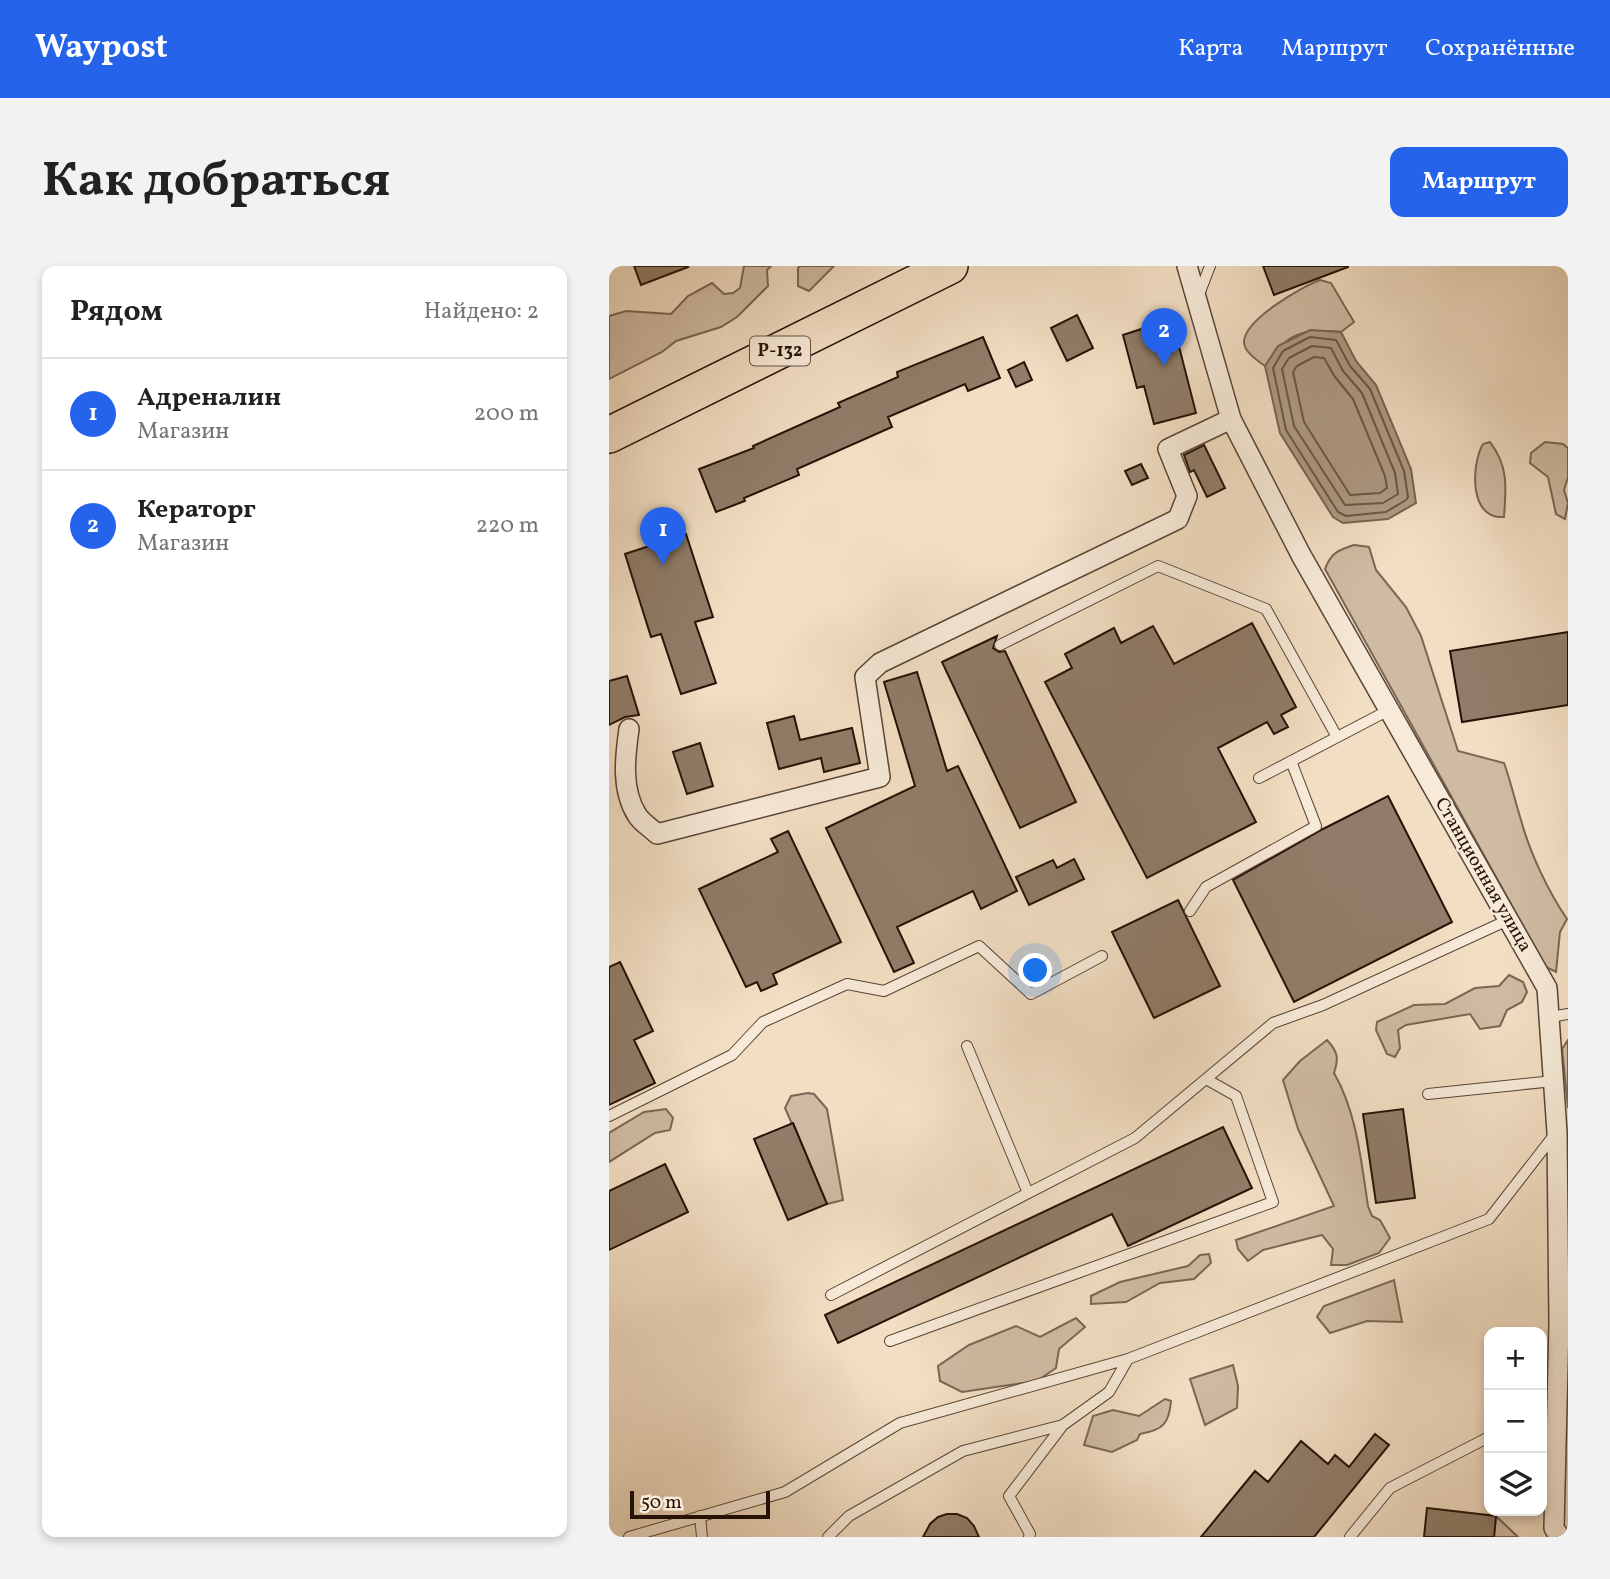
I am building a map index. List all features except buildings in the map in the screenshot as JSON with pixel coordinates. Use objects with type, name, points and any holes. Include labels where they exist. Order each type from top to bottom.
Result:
[{"type":"highway","name":"Р-132","points":[[609,435],[950,266]]},
{"type":"street","name":"Станционная улица","points":[[1187,266],[1231,419],[1301,555],[1547,988],[1559,1015],[1554,1081],[1562,1178],[1563,1300],[1553,1405],[1554,1528],[1560,1537]]},
{"type":"street","points":[[629,729],[625,757],[627,785],[637,816],[657,834],[880,777],[865,677],[880,663],[1178,519],[1188,496],[1168,449],[1231,419]]},
{"type":"lane","points":[[1197,301],[1210,266]]},
{"type":"lane","points":[[1000,645],[1158,566],[1266,609],[1337,737]]},
{"type":"lane","points":[[1259,778],[1389,710]]},
{"type":"lane","points":[[1190,911],[1206,887],[1316,826],[1291,761]]},
{"type":"lane","points":[[831,1295],[1135,1138],[1273,1023],[1323,1004],[1508,920]]},
{"type":"lane","points":[[609,1116],[732,1055],[763,1022],[847,984],[884,991],[979,946],[1031,994],[1103,956]]},
{"type":"lane","points":[[967,1046],[1028,1193]]},
{"type":"lane","points":[[890,1341],[1273,1202],[1235,1096],[1206,1079]]},
{"type":"lane","points":[[1428,1094],[1554,1081]]},
{"type":"lane","points":[[629,1537],[785,1492],[900,1423],[1128,1359],[1489,1219],[1557,1132]]},
{"type":"lane","points":[[1029,1537],[1030,1534],[1009,1496],[1063,1425],[1109,1392],[1128,1359]]},
{"type":"lane","points":[[828,1537],[849,1516],[964,1451],[1063,1425]]},
{"type":"lane","points":[[1350,1537],[1390,1488],[1484,1440]]},
{"type":"lane","points":[[700,1517],[702,1537]]},
{"type":"shaded area","points":[[744,266],[771,266],[767,270],[768,286],[737,317],[721,327],[676,341],[662,352],[609,379],[609,316],[626,311],[671,314],[688,296],[712,283],[724,294],[733,293],[740,288]]},
{"type":"shaded area","points":[[800,266],[834,266],[809,291],[798,286]]},
{"type":"shaded area","points":[[1320,280],[1331,283],[1354,322],[1341,332],[1316,331],[1297,335],[1281,346],[1265,366],[1246,349],[1246,333],[1275,305]]},
{"type":"shaded area","points":[[1490,442],[1503,469],[1504,517],[1493,516],[1484,510],[1476,490],[1479,453],[1483,444]]},
{"type":"shaded area","points":[[1545,442],[1563,444],[1568,448],[1568,477],[1564,490],[1568,503],[1565,519],[1556,514],[1548,477],[1530,463],[1531,453]]},
{"type":"shaded area","points":[[1354,545],[1369,547],[1376,570],[1406,607],[1421,636],[1458,751],[1504,763],[1535,858],[1567,919],[1560,932],[1556,972],[1546,967],[1325,569],[1336,553]]},
{"type":"shaded area","points":[[1509,975],[1523,982],[1527,992],[1522,1002],[1507,1010],[1500,1026],[1480,1029],[1470,1014],[1406,1025],[1398,1030],[1400,1048],[1395,1057],[1387,1054],[1376,1030],[1377,1022],[1414,1005],[1445,1004],[1475,988],[1499,986]]},
{"type":"shaded area","points":[[1327,1040],[1335,1052],[1337,1059],[1334,1073],[1353,1121],[1368,1206],[1372,1216],[1380,1220],[1390,1238],[1379,1253],[1347,1265],[1331,1265],[1333,1249],[1322,1235],[1263,1250],[1248,1261],[1238,1249],[1236,1240],[1334,1206],[1298,1129],[1283,1080],[1300,1061]]},
{"type":"shaded area","points":[[1568,1040],[1568,1108],[1562,1049]]},
{"type":"shaded area","points":[[814,1094],[827,1109],[843,1200],[827,1204],[785,1108],[791,1096]]},
{"type":"shaded area","points":[[666,1109],[673,1118],[670,1130],[655,1133],[609,1162],[609,1133],[644,1112]]},
{"type":"shaded area","points":[[1209,1254],[1211,1263],[1194,1279],[1160,1283],[1126,1302],[1091,1304],[1091,1296],[1120,1282],[1188,1266],[1200,1255]]},
{"type":"shaded area","points":[[1394,1280],[1402,1322],[1367,1321],[1330,1333],[1317,1317],[1324,1306]]},
{"type":"shaded area","points":[[1076,1318],[1085,1327],[1059,1349],[1056,1368],[1037,1381],[962,1392],[940,1381],[938,1366],[969,1345],[1016,1326],[1040,1337]]},
{"type":"shaded area","points":[[1233,1365],[1238,1386],[1237,1408],[1205,1425],[1190,1379]]},
{"type":"shaded area","points":[[1165,1399],[1171,1401],[1170,1409],[1159,1428],[1140,1434],[1137,1440],[1112,1452],[1084,1445],[1093,1416],[1113,1410],[1139,1416]]},
{"type":"shaded area","points":[[1496,1516],[1518,1537],[1494,1537]]},
{"type":"water","points":[[1310,330],[1341,332],[1356,361],[1376,385],[1411,469],[1416,503],[1388,519],[1343,523],[1333,517],[1280,433],[1265,366],[1278,346]]},
{"type":"place","name":"Кераторг","points":[[1164,366]]},
{"type":"place","name":"Адреналин","points":[[663,565]]}]
